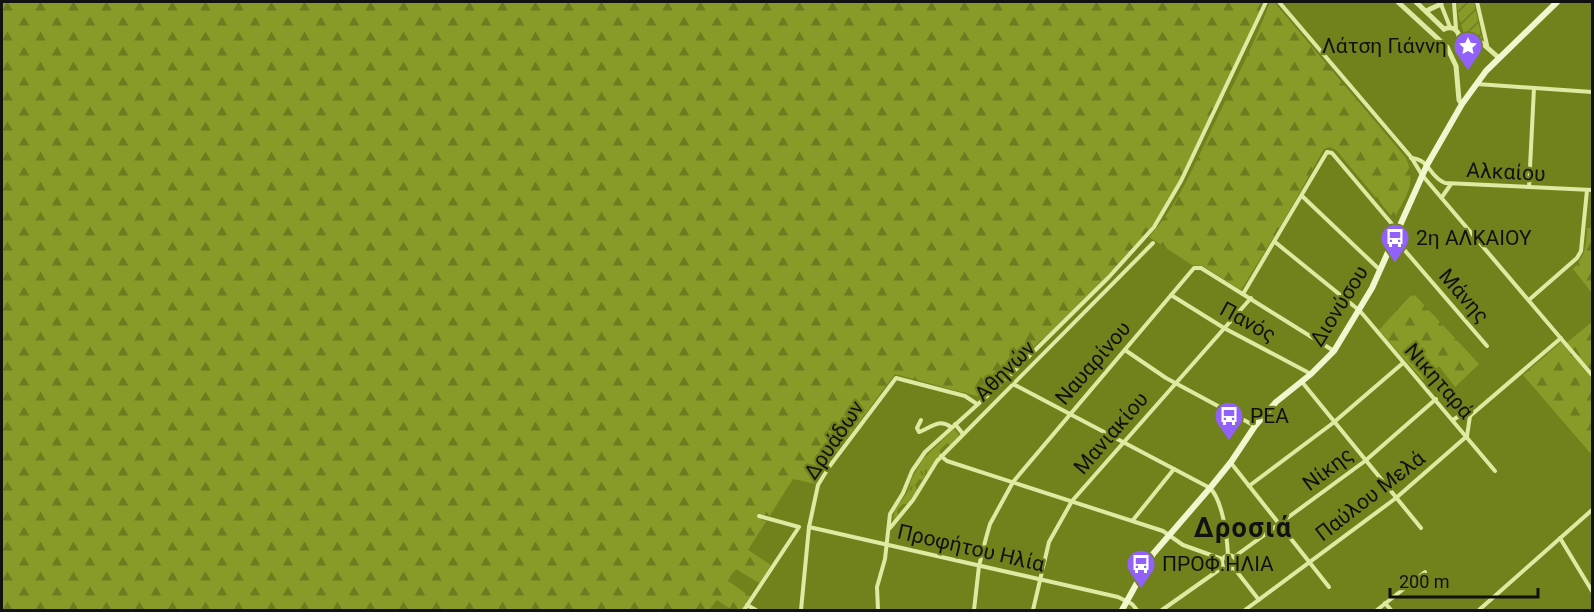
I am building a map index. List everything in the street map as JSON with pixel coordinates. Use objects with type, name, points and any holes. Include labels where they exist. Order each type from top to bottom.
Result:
[{"type":"main road","name":"Διονύσου","points":[[1122,610],[1143,570],[1168,535],[1210,488],[1255,426],[1276,402],[1311,374],[1334,351],[1360,311],[1381,271],[1422,175],[1462,104],[1499,58],[1557,2]]},
{"type":"street","name":"Αθηνών","points":[[878,610],[877,587],[885,558],[891,509],[903,494],[920,458],[1109,277],[1154,226],[1181,181],[1266,2]]},
{"type":"street","points":[[1279,2],[1411,158],[1422,175],[1593,375]]},
{"type":"street","points":[[1398,2],[1447,47],[1456,66],[1459,100],[1462,104]]},
{"type":"street","points":[[1416,2],[1459,34],[1459,40],[1455,45],[1447,47]]},
{"type":"street","points":[[1450,29],[1454,2]]},
{"type":"street","points":[[1477,2],[1487,46]]},
{"type":"street","points":[[1426,11],[1440,3],[1450,29]]},
{"type":"street","points":[[1441,40],[1441,34],[1450,29]]},
{"type":"street","points":[[1459,40],[1482,43],[1499,58]]},
{"type":"street","points":[[1476,84],[1593,92]]},
{"type":"street","points":[[1529,188],[1534,88]]},
{"type":"street","points":[[1334,351],[1243,294],[1327,152],[1330,152],[1398,230]]},
{"type":"street","name":"Αλκαίου","points":[[1411,158],[1420,158],[1438,180],[1451,184],[1593,190]]},
{"type":"street","points":[[1442,197],[1451,184]]},
{"type":"street","points":[[1530,299],[1577,258],[1581,250],[1587,190]]},
{"type":"street","points":[[1302,196],[1381,271]]},
{"type":"street","name":"Μάνης","points":[[1394,238],[1487,346]]},
{"type":"street","name":"Νικηταρά","points":[[1275,242],[1360,311],[1496,471]]},
{"type":"street","name":"Αθηνών","points":[[890,529],[913,500],[941,456],[1153,243]]},
{"type":"street","name":"Ναυαρίνου","points":[[974,610],[979,566],[990,524],[1013,482],[1069,414],[1191,271],[1198,267],[1243,294]]},
{"type":"street","name":"Πανός","points":[[1171,295],[1224,328],[1311,374]]},
{"type":"street","name":"Μανιακίου","points":[[1033,610],[1049,542],[1072,501],[1251,298]]},
{"type":"street","points":[[1453,420],[1459,416],[1470,416],[1561,338]]},
{"type":"street","points":[[1125,350],[1175,382],[1255,426]]},
{"type":"street","points":[[1249,486],[1333,423],[1403,363]]},
{"type":"street","name":"Δρυάδων","points":[[801,610],[809,527],[815,495],[823,476],[896,378],[965,396],[977,404]]},
{"type":"street","points":[[1005,379],[1210,488],[1221,510],[1228,555]]},
{"type":"street","points":[[1301,382],[1421,528]]},
{"type":"street","name":"Νίκης","points":[[1234,557],[1365,461],[1436,399]]},
{"type":"street","points":[[1467,436],[1470,416]]},
{"type":"street","points":[[921,420],[918,432],[940,423],[953,426],[963,434]]},
{"type":"street","name":"Παύλου Μελά","points":[[1245,610],[1396,498],[1467,436]]},
{"type":"street","points":[[941,456],[947,460],[1163,531],[1183,545],[1222,560]]},
{"type":"street","points":[[1230,462],[1329,587]]},
{"type":"street","points":[[1133,521],[1174,469]]},
{"type":"street","points":[[1479,610],[1593,510]]},
{"type":"street","points":[[744,610],[799,527],[759,516]]},
{"type":"street","name":"Προφήτου Ηλία","points":[[809,527],[1041,579],[1127,601]]},
{"type":"street","points":[[1560,538],[1593,591]]},
{"type":"street","points":[[1228,555],[1234,557],[1236,564],[1234,568]]},
{"type":"street","points":[[1222,560],[1228,555]]},
{"type":"street","points":[[1222,560],[1223,567]]},
{"type":"street","points":[[1223,567],[1229,570],[1234,568]]},
{"type":"street","points":[[1162,610],[1223,567]]},
{"type":"street","points":[[1234,568],[1260,600]]},
{"type":"street","points":[[1377,610],[1425,572]]},
{"type":"street","points":[[1127,601],[1137,610]]},
{"type":"street","points":[[1385,603],[1391,610]]},
{"type":"street","points":[[747,605],[756,610]]},
{"type":"green space","points":[[2,2],[1265,2],[1180,182],[1157,220],[1124,260],[1051,333],[980,397],[895,374],[826,466],[816,484],[793,479],[748,550],[771,565],[759,583],[736,569],[728,581],[751,597],[744,606],[751,610],[732,610],[717,600],[709,610],[2,610]]},
{"type":"green space","points":[[1270,2],[1274,2],[1406,158],[1410,183],[1409,190],[1394,219],[1336,150],[1330,147],[1324,149],[1241,290],[1203,266],[1192,265],[1149,237],[1168,213],[1191,173],[1250,51]]},
{"type":"green space","points":[[1457,2],[1474,2],[1482,39],[1465,37]]},
{"type":"green space","points":[[1587,228],[1592,228],[1592,293],[1573,269],[1585,250]]},
{"type":"green space","points":[[1413,293],[1479,364],[1455,387],[1439,366],[1423,380],[1379,330]]},
{"type":"green space","points":[[1592,322],[1592,455],[1523,375],[1562,341],[1565,344]]},
{"type":"green space","points":[[954,429],[959,435],[950,445],[947,443],[939,451],[941,453],[922,480],[919,479],[915,485],[917,490],[907,504],[903,504],[897,510],[898,515],[893,520],[895,509],[907,493],[912,478],[923,459]]},
{"type":"place","name":"Λάτση Γιάννη","points":[[1468,72]]},
{"type":"place","name":"2η ΑΛΚΑΙΟΥ","points":[[1395,264]]},
{"type":"place","name":"ΡΕΑ","points":[[1229,442]]},
{"type":"place","name":"ΠΡΟΦ.ΗΛΙΑ","points":[[1141,590]]},
{"type":"district","name":"Δροσιά","points":[[1243,528]]}]
